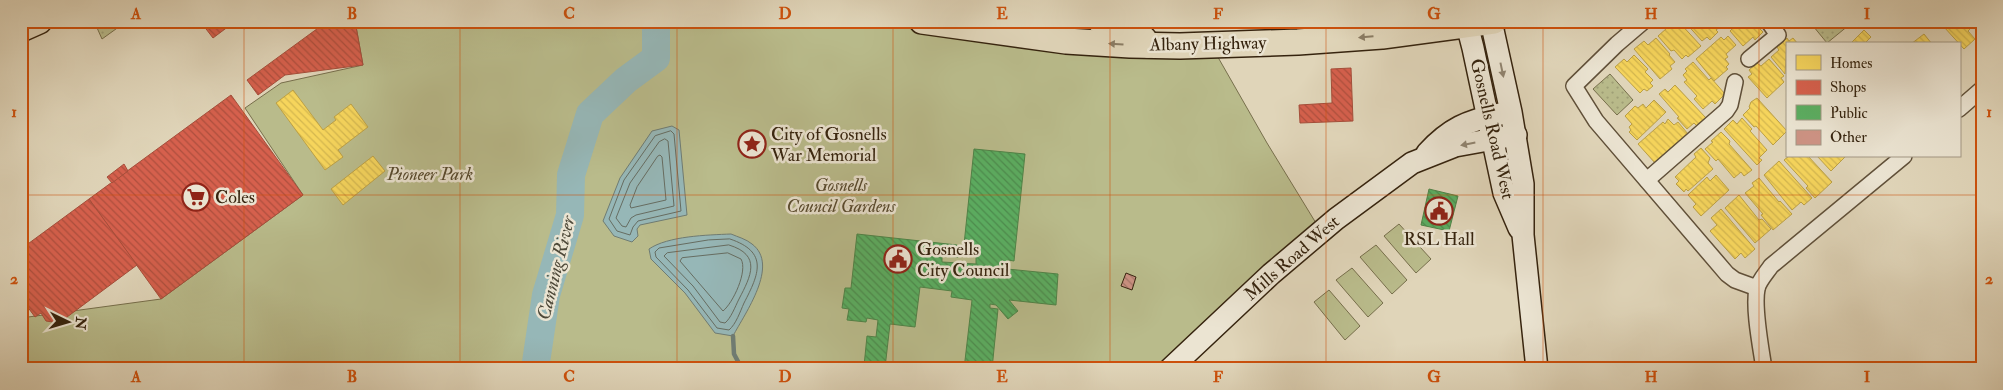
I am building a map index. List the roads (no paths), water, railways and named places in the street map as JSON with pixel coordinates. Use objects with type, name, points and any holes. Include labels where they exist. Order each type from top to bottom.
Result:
[{"type":"highway","points":[[21,29],[40,21]]},
{"type":"highway","name":"Albany Highway","points":[[922,21],[1066,41],[1148,45],[1298,42],[1382,36],[1466,23],[1492,22]]},
{"type":"highway","points":[[1100,21],[1131,27],[1140,34],[1148,45]]},
{"type":"main road","name":"Gosnells Road West","points":[[1492,22],[1512,112],[1523,184],[1523,235],[1537,369]]},
{"type":"main road","name":"Gosnells Road West","points":[[1466,23],[1504,193],[1523,235]]},
{"type":"main road","name":"Mills Road West","points":[[1170,369],[1271,274],[1336,219],[1422,158],[1442,138],[1468,122],[1512,112]]},
{"type":"main road","name":"Mills Road West","points":[[1422,158],[1455,146],[1516,134]]},
{"type":"street","points":[[1644,21],[1617,44],[1574,86],[1596,120],[1727,274],[1735,280],[1757,288]]},
{"type":"street","points":[[1749,59],[1778,35],[1768,21]]},
{"type":"street","points":[[1647,180],[1726,111],[1730,105],[1735,82]]},
{"type":"street","points":[[1960,108],[1982,89]]},
{"type":"street","points":[[1764,369],[1757,317],[1757,288],[1771,266],[1902,158]]},
{"type":"water","points":[[672,126],[679,130],[687,215],[640,225],[637,229],[638,236],[632,242],[614,236],[603,221],[620,178],[652,131]]},
{"type":"water","points":[[731,234],[745,239],[752,244],[760,253],[763,264],[758,289],[733,336],[715,333],[685,293],[651,259],[649,249],[666,241]]},
{"type":"waterway","name":"Canning River","points":[[535,369],[546,295],[570,215],[571,175],[590,114],[626,80],[656,58],[656,21]]},
{"type":"waterway","points":[[733,336],[734,354],[742,369]]},
{"type":"place","name":"City of Gosnells War Memorial","points":[[752,144]]},
{"type":"place","name":"Coles","points":[[196,197]]},
{"type":"place","name":"RSL Hall","points":[[1439,211]]},
{"type":"place","name":"Gosnells City Council","points":[[898,259]]},
{"type":"park label","name":"Pioneer Park","points":[[430,174]]},
{"type":"park label","name":"Gosnells Council Gardens","points":[[841,195]]}]
